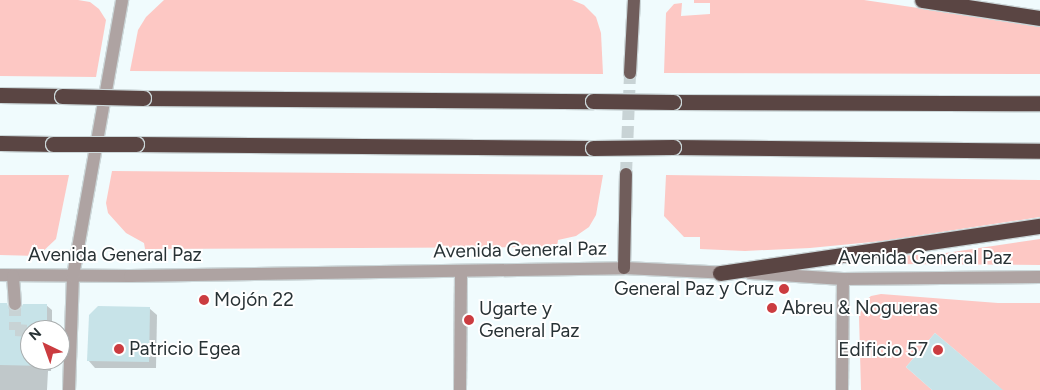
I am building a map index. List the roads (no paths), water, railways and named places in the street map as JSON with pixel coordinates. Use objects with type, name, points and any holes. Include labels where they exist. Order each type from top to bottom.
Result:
[{"type":"highway","points":[[922,0],[1040,18]]},
{"type":"highway","points":[[0,96],[1040,103]]},
{"type":"highway","points":[[0,143],[1040,151]]},
{"type":"highway","points":[[720,273],[1040,226]]},
{"type":"main road","points":[[630,73],[634,0]]},
{"type":"main road","points":[[624,268],[626,174]]},
{"type":"street","points":[[67,320],[122,0]]},
{"type":"street","name":"Avenida General Paz","points":[[0,275],[461,272],[624,268],[783,274],[843,279],[1040,277]]},
{"type":"street","points":[[460,390],[461,272]]},
{"type":"street","points":[[13,276],[15,304]]},
{"type":"street","points":[[842,390],[843,279]]},
{"type":"street","points":[[68,370],[69,390]]},
{"type":"tunnel","points":[[626,174],[630,73]]},
{"type":"tunnel","points":[[15,304],[15,330],[20,330]]},
{"type":"place","name":"General Paz y Cruz","points":[[784,289]]},
{"type":"place","name":"Mojón 22","points":[[204,300]]},
{"type":"place","name":"Abreu & Nogueras","points":[[772,308]]},
{"type":"place","name":"Ugarte y General Paz","points":[[469,320]]},
{"type":"place","name":"Patricio Egea","points":[[119,349]]},
{"type":"place","name":"Edificio 57","points":[[938,350]]}]
